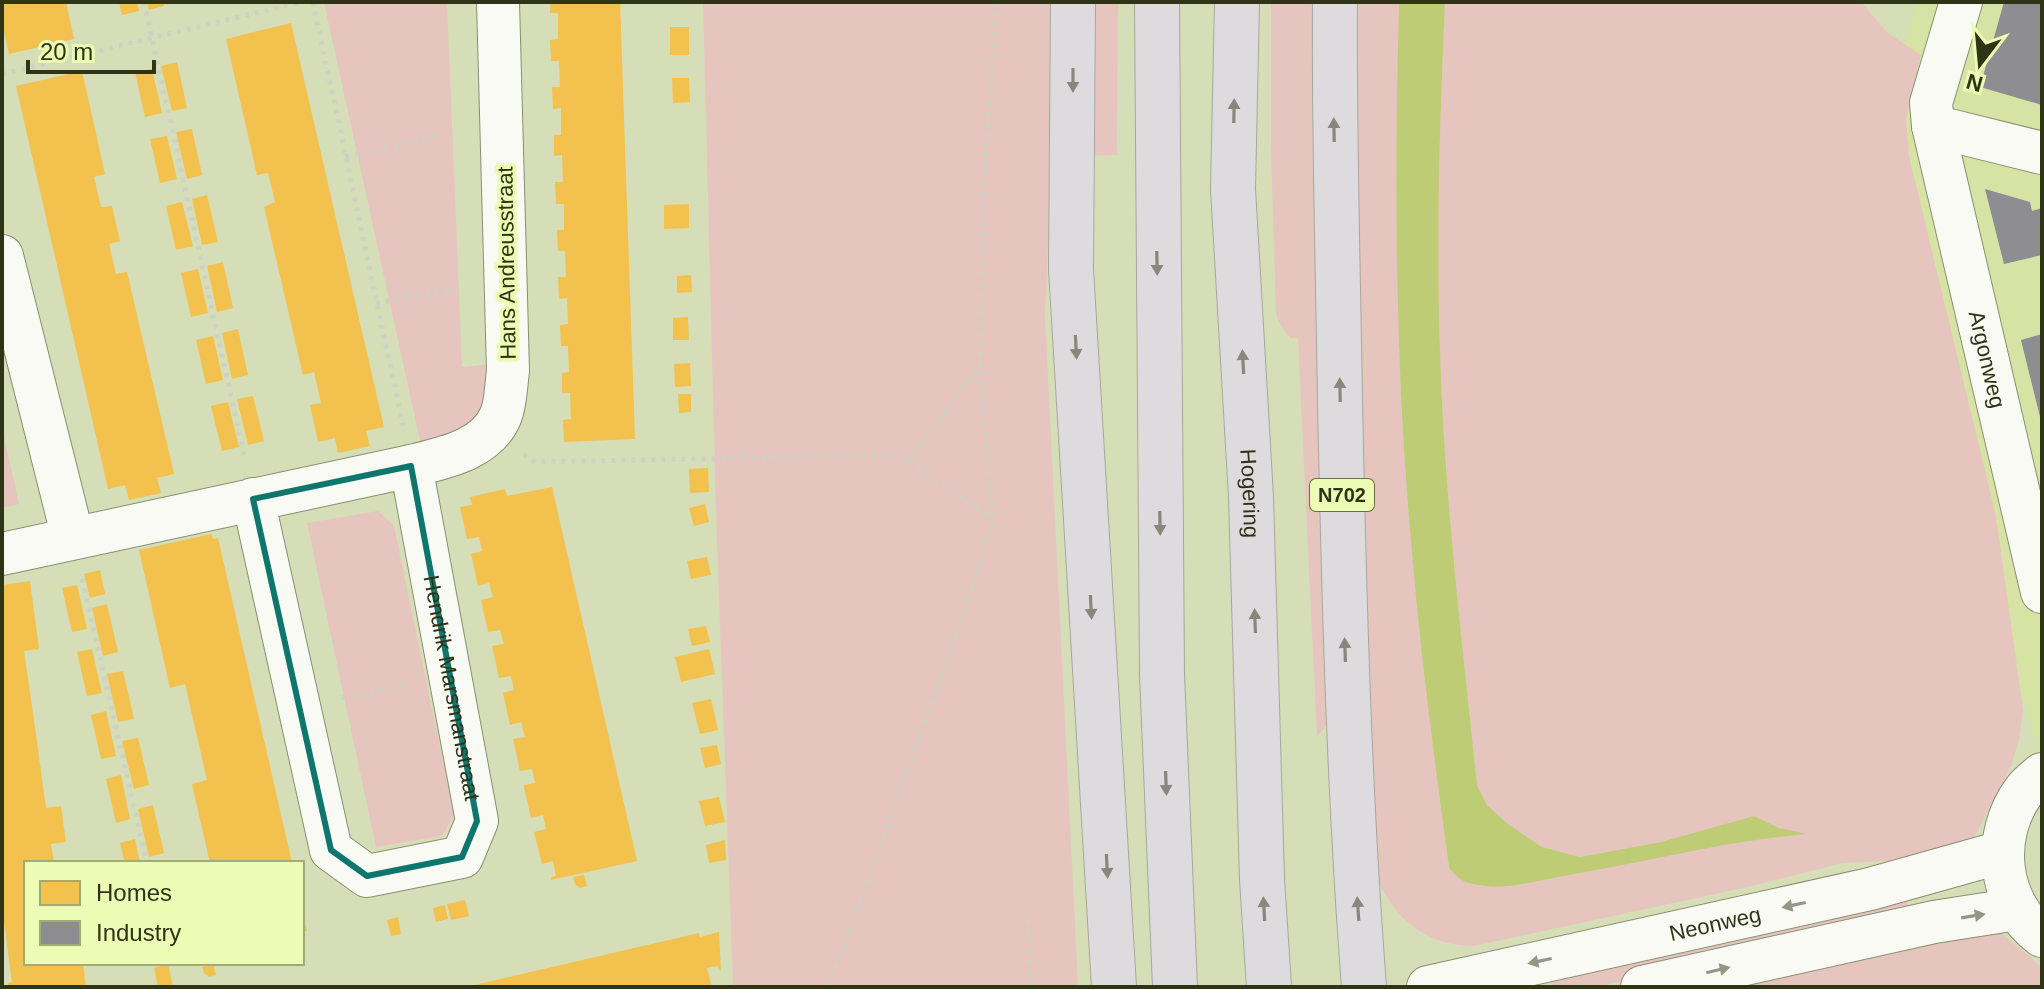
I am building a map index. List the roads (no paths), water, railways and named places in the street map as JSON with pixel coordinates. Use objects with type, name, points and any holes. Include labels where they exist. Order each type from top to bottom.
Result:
[{"type":"highway","points":[[1073,2],[1071,269],[1114,987]]},
{"type":"highway","points":[[1157,2],[1162,674],[1175,987]]},
{"type":"highway","name":"Hogering","points":[[1237,2],[1233,189],[1251,497],[1262,879],[1269,987]]},
{"type":"highway","name":"N702","points":[[1335,2],[1334,143],[1344,644],[1364,987]]},
{"type":"street","name":"Hans Andreusstraat","points":[[411,466],[458,454],[490,433],[502,414],[508,371],[498,2]]},
{"type":"street","name":"Argonweg","points":[[1961,2],[1931,103],[1933,126],[2042,592]]},
{"type":"street","points":[[1933,126],[2042,153]]},
{"type":"street","points":[[2,256],[73,538]]},
{"type":"street","points":[[2,554],[411,466]]},
{"type":"street","name":"Hendrik Marsmanstraat","points":[[253,499],[331,850],[367,876],[462,857],[477,821],[411,466]]},
{"type":"street","points":[[2029,922],[2005,881],[2002,852],[2008,820],[2024,790],[2042,774]]},
{"type":"street","name":"Neonweg","points":[[1428,987],[1870,889],[2002,852]]},
{"type":"street","name":"Neonweg","points":[[1642,987],[1934,922],[2029,922]]}]
